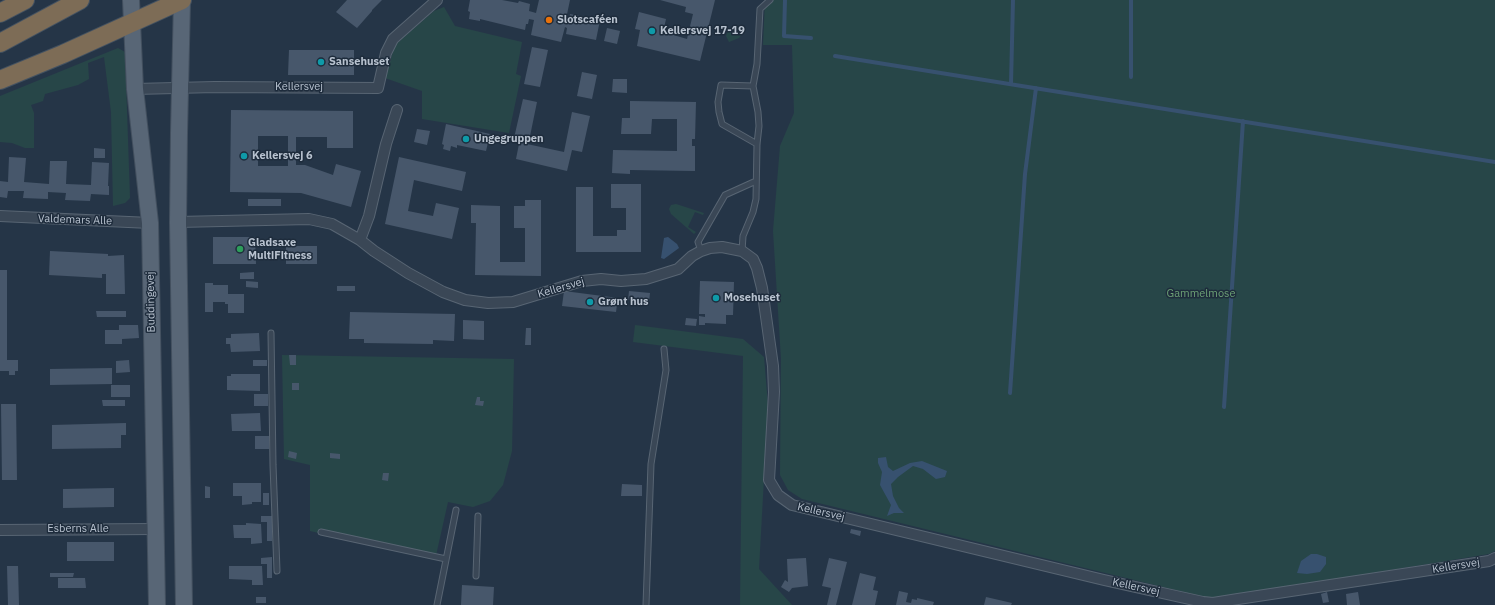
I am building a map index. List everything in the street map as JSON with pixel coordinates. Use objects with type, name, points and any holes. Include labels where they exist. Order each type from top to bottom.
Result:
[{"type":"highway","points":[[0,13],[25,0]]},
{"type":"highway","points":[[0,43],[80,0]]},
{"type":"highway","points":[[153,0],[162,2],[182,0]]},
{"type":"highway","points":[[0,80],[63,54],[131,11],[182,0]]},
{"type":"main road","points":[[182,0],[178,222],[184,605]]},
{"type":"main road","name":"Buddingevej","points":[[131,11],[135,89],[150,223],[157,605]]},
{"type":"street","name":"Kellersvej","points":[[135,89],[249,87],[378,88],[386,53],[394,39],[437,0]]},
{"type":"street","points":[[360,240],[370,216],[386,144],[397,110]]},
{"type":"street","name":"Valdemars Alle","points":[[0,216],[150,223]]},
{"type":"street","name":"Kellersvej","points":[[178,222],[309,219],[332,224],[360,240],[374,251],[404,270],[443,292],[465,300],[488,303],[513,302],[582,281],[601,279],[646,280],[678,269],[692,256],[710,248],[722,247],[742,251],[753,259],[757,268],[762,288],[773,366],[774,392],[769,480],[778,495],[792,505],[1104,580],[1212,603],[1489,561],[1495,558]]},
{"type":"street","name":"Esberns Alle","points":[[0,530],[156,529]]},
{"type":"lane","points":[[742,251],[743,236],[753,212],[756,199],[757,144],[759,126],[753,86],[757,64],[760,9],[770,0]]},
{"type":"lane","points":[[753,86],[721,85],[718,102],[722,124],[757,144]]},
{"type":"lane","points":[[701,251],[698,242],[725,195],[756,181]]},
{"type":"lane","points":[[271,333],[276,571]]},
{"type":"lane","points":[[646,605],[651,464],[666,370],[664,349]]},
{"type":"lane","points":[[437,605],[456,510]]},
{"type":"lane","points":[[476,576],[478,516]]},
{"type":"lane","points":[[321,532],[446,559]]},
{"type":"green space","name":"Gammelmose","points":[[765,0],[1495,0],[1495,551],[1489,554],[1226,597],[1208,598],[802,499],[788,490],[780,475],[781,359],[773,231],[780,146],[794,113],[792,45],[763,45]]},
{"type":"green space","points":[[444,7],[455,26],[522,42],[516,74],[521,76],[509,133],[422,119],[422,91],[385,78],[395,45],[434,11]]},
{"type":"green space","points":[[742,25],[745,31],[739,38],[729,42],[726,36],[728,31]]},
{"type":"green space","points":[[118,48],[125,52],[130,198],[125,203],[113,206],[111,112],[104,57],[88,63],[89,79],[78,85],[45,94],[43,101],[31,105],[34,113],[34,148],[25,148],[12,143],[0,142],[0,96]]},
{"type":"green space","points":[[676,204],[704,213],[703,215],[695,212],[688,227],[696,232],[694,234],[671,214],[669,209],[671,205]]},
{"type":"green space","points":[[635,325],[743,339],[764,357],[768,405],[759,569],[792,605],[740,605],[743,356],[633,342]]},
{"type":"green space","points":[[282,355],[514,359],[512,451],[503,485],[490,501],[473,507],[448,502],[435,560],[310,531],[310,465],[284,459]]},
{"type":"water","points":[[668,237],[677,244],[679,248],[664,259],[661,258],[664,238]]},
{"type":"water","points":[[886,457],[888,467],[893,471],[910,463],[922,461],[947,471],[945,477],[936,479],[923,469],[913,466],[898,477],[891,484],[893,496],[899,508],[904,513],[894,513],[887,516],[891,505],[880,485],[882,472],[878,463],[878,458]]},
{"type":"water","points":[[1311,554],[1326,557],[1326,564],[1320,572],[1307,574],[1297,573],[1301,561]]},
{"type":"building","points":[[347,0],[382,0],[357,28],[336,12]]},
{"type":"building","points":[[470,0],[502,0],[518,3],[519,1],[530,4],[529,11],[536,13],[539,0],[570,0],[566,19],[569,20],[570,14],[600,20],[596,40],[566,34],[567,28],[565,27],[561,42],[531,35],[534,20],[529,19],[525,30],[480,19],[480,21],[469,19],[470,12],[468,11]]},
{"type":"building","name":"Kellersvej 17-19","points":[[660,0],[715,0],[700,61],[637,46],[640,30],[635,29],[639,12],[666,19],[663,32],[687,39],[693,14],[685,12],[686,7]]},
{"type":"building","points":[[607,28],[620,31],[617,44],[604,41]]},
{"type":"building","points":[[532,47],[548,50],[540,87],[524,84]]},
{"type":"building","name":"Sansehuset","points":[[289,50],[354,50],[354,75],[288,75]]},
{"type":"building","points":[[582,72],[597,75],[592,99],[577,96]]},
{"type":"building","points":[[613,79],[627,79],[627,93],[612,92]]},
{"type":"building","points":[[523,99],[537,102],[529,141],[527,144],[564,152],[572,112],[590,116],[582,152],[572,150],[567,171],[516,159],[520,139],[514,138]]},
{"type":"building","points":[[630,101],[696,102],[695,139],[692,139],[692,146],[695,146],[695,171],[630,170],[630,174],[612,173],[613,150],[677,151],[677,119],[652,119],[651,134],[621,134],[622,118],[630,118]]},
{"type":"building","name":"Kellersvej 6","points":[[231,110],[353,111],[353,148],[327,148],[327,137],[296,137],[296,165],[305,165],[333,175],[336,164],[361,171],[351,207],[301,193],[230,192]],"holes":[[[258,136],[288,136],[288,166],[258,166]]]},
{"type":"building","name":"Ungegruppen","points":[[446,124],[490,134],[486,151],[457,145],[457,148],[451,146],[450,151],[443,149],[444,145],[442,144]]},
{"type":"building","points":[[417,129],[430,131],[427,145],[414,142]]},
{"type":"building","points":[[94,148],[105,149],[105,158],[94,158]]},
{"type":"building","points":[[9,157],[26,158],[24,182],[49,184],[50,161],[67,161],[66,184],[91,185],[92,162],[109,163],[109,195],[91,194],[90,201],[65,200],[66,193],[48,192],[48,199],[23,198],[24,191],[8,191],[7,198],[0,197],[0,181],[8,182]]},
{"type":"building","points":[[399,157],[466,172],[462,191],[414,180],[408,211],[433,216],[436,203],[459,208],[452,239],[385,224]]},
{"type":"building","points":[[611,184],[641,184],[641,252],[576,252],[576,187],[593,187],[593,236],[617,236],[617,230],[626,230],[626,208],[611,208]]},
{"type":"building","points":[[248,199],[281,199],[281,206],[248,206]]},
{"type":"building","points":[[525,200],[541,200],[541,276],[475,275],[476,223],[471,223],[471,205],[500,206],[500,262],[525,262],[525,228],[514,228],[514,206],[525,206]]},
{"type":"building","points":[[213,237],[255,237],[256,264],[213,264]]},
{"type":"building","points":[[286,246],[317,246],[317,264],[286,264]]},
{"type":"building","points":[[50,251],[108,254],[108,256],[124,255],[125,294],[106,294],[106,274],[102,274],[102,278],[49,275]]},
{"type":"building","points":[[0,270],[7,270],[7,360],[18,360],[18,371],[15,371],[15,375],[9,375],[9,371],[0,371]]},
{"type":"building","points":[[254,272],[254,279],[240,279],[240,273]]},
{"type":"building","points":[[246,281],[258,282],[258,288],[246,287]]},
{"type":"building","name":"Mosehuset","points":[[700,281],[734,282],[733,315],[726,315],[726,324],[705,323],[705,325],[699,325],[699,316],[705,317],[705,314],[699,314]]},
{"type":"building","points":[[205,283],[213,283],[213,285],[228,285],[228,294],[244,294],[244,313],[228,313],[228,304],[225,304],[225,302],[213,302],[213,312],[205,312]]},
{"type":"building","points":[[337,286],[355,286],[355,291],[337,291]]},
{"type":"building","name":"Grønt hus","points":[[564,291],[618,298],[616,312],[562,306]]},
{"type":"building","points":[[629,291],[650,293],[649,302],[628,300]]},
{"type":"building","points":[[96,311],[126,311],[126,317],[97,317]]},
{"type":"building","points":[[350,312],[455,314],[454,341],[433,340],[433,344],[364,343],[364,339],[349,339]]},
{"type":"building","points":[[686,318],[697,319],[696,326],[685,325]]},
{"type":"building","points":[[463,320],[484,321],[484,340],[463,339]]},
{"type":"building","points":[[119,325],[138,325],[139,338],[122,339],[122,344],[105,344],[105,330],[119,330]]},
{"type":"building","points":[[526,328],[531,328],[531,345],[525,345]]},
{"type":"building","points":[[259,333],[260,351],[231,352],[230,344],[226,344],[226,338],[231,338],[231,334]]},
{"type":"building","points":[[289,355],[296,355],[296,365],[290,365]]},
{"type":"building","points":[[129,360],[130,372],[116,373],[116,361]]},
{"type":"building","points":[[253,360],[267,360],[267,366],[253,366]]},
{"type":"building","points":[[112,368],[112,384],[50,385],[50,369]]},
{"type":"building","points":[[231,374],[260,374],[260,391],[227,390],[227,376],[231,376]]},
{"type":"building","points":[[292,383],[299,383],[299,390],[292,390]]},
{"type":"building","points":[[111,385],[130,385],[130,397],[111,397]]},
{"type":"building","points":[[254,394],[268,394],[268,406],[254,406]]},
{"type":"building","points":[[477,397],[480,397],[480,401],[484,401],[483,406],[475,405]]},
{"type":"building","points":[[102,400],[125,400],[125,406],[103,406]]},
{"type":"building","points":[[1,404],[16,404],[17,480],[2,480]]},
{"type":"building","points":[[260,413],[261,431],[232,431],[231,414]]},
{"type":"building","points":[[126,423],[126,435],[121,435],[121,448],[52,449],[52,425]]},
{"type":"building","points":[[255,436],[269,436],[269,449],[255,449]]},
{"type":"building","points":[[289,451],[297,453],[296,459],[288,457]]},
{"type":"building","points":[[330,453],[340,454],[340,459],[330,458]]},
{"type":"building","points":[[383,473],[389,473],[388,481],[382,480]]},
{"type":"building","points":[[233,483],[261,483],[261,502],[252,502],[252,504],[242,505],[242,496],[233,496]]},
{"type":"building","points":[[622,484],[642,485],[642,496],[621,496]]},
{"type":"building","points":[[205,486],[210,487],[210,498],[205,498]]},
{"type":"building","points":[[114,488],[114,507],[63,508],[63,489]]},
{"type":"building","points":[[263,493],[269,493],[269,505],[263,505]]},
{"type":"building","points":[[261,516],[272,516],[272,541],[267,541],[267,522],[261,522]]},
{"type":"building","points":[[246,523],[261,524],[262,543],[251,544],[251,538],[234,538],[233,525],[246,525]]},
{"type":"building","points":[[851,529],[861,531],[860,536],[850,533]]},
{"type":"building","points":[[67,542],[114,542],[114,561],[67,561]]},
{"type":"building","points":[[272,557],[272,578],[267,578],[267,564],[261,564],[261,558]]},
{"type":"building","points":[[806,558],[808,586],[792,588],[789,592],[781,587],[785,580],[788,582],[787,559]]},
{"type":"building","points":[[829,558],[847,562],[836,605],[827,605],[831,588],[822,586]]},
{"type":"building","points":[[7,566],[18,566],[19,605],[8,605]]},
{"type":"building","points":[[229,566],[262,566],[263,585],[252,585],[252,580],[229,579]]},
{"type":"building","points":[[50,573],[74,573],[73,577],[50,577]]},
{"type":"building","points":[[860,573],[876,577],[873,590],[878,591],[875,605],[852,605]]},
{"type":"building","points":[[58,578],[85,578],[86,588],[58,588]]},
{"type":"building","points":[[462,585],[494,587],[493,605],[461,605]]},
{"type":"building","points":[[899,591],[908,593],[906,602],[911,603],[912,599],[917,600],[917,598],[934,602],[933,605],[896,605]]},
{"type":"building","points":[[1327,592],[1329,602],[1323,603],[1321,594]]},
{"type":"building","points":[[1358,592],[1360,605],[1347,605],[1346,594]]},
{"type":"building","points":[[256,597],[266,597],[266,603],[256,603]]},
{"type":"building","points":[[986,597],[1012,603],[1011,605],[984,605]]},
{"type":"waterway","points":[[785,0],[784,36],[811,38]]},
{"type":"waterway","points":[[1011,84],[1013,0]]},
{"type":"waterway","points":[[1131,0],[1131,77]]},
{"type":"waterway","points":[[835,56],[1495,162]]},
{"type":"waterway","points":[[1010,393],[1025,174],[1036,88]]},
{"type":"waterway","points":[[1224,407],[1243,121]]},
{"type":"place","name":"Slotscaféen","points":[[549,20]]},
{"type":"place","name":"Kellersvej 17-19","points":[[652,31]]},
{"type":"place","name":"Sansehuset","points":[[321,62]]},
{"type":"place","name":"Ungegruppen","points":[[466,139]]},
{"type":"place","name":"Kellersvej 6","points":[[244,156]]},
{"type":"place","name":"Gladsaxe MultiFitness","points":[[240,249]]},
{"type":"place","name":"Mosehuset","points":[[716,298]]},
{"type":"place","name":"Grønt hus","points":[[590,302]]}]
